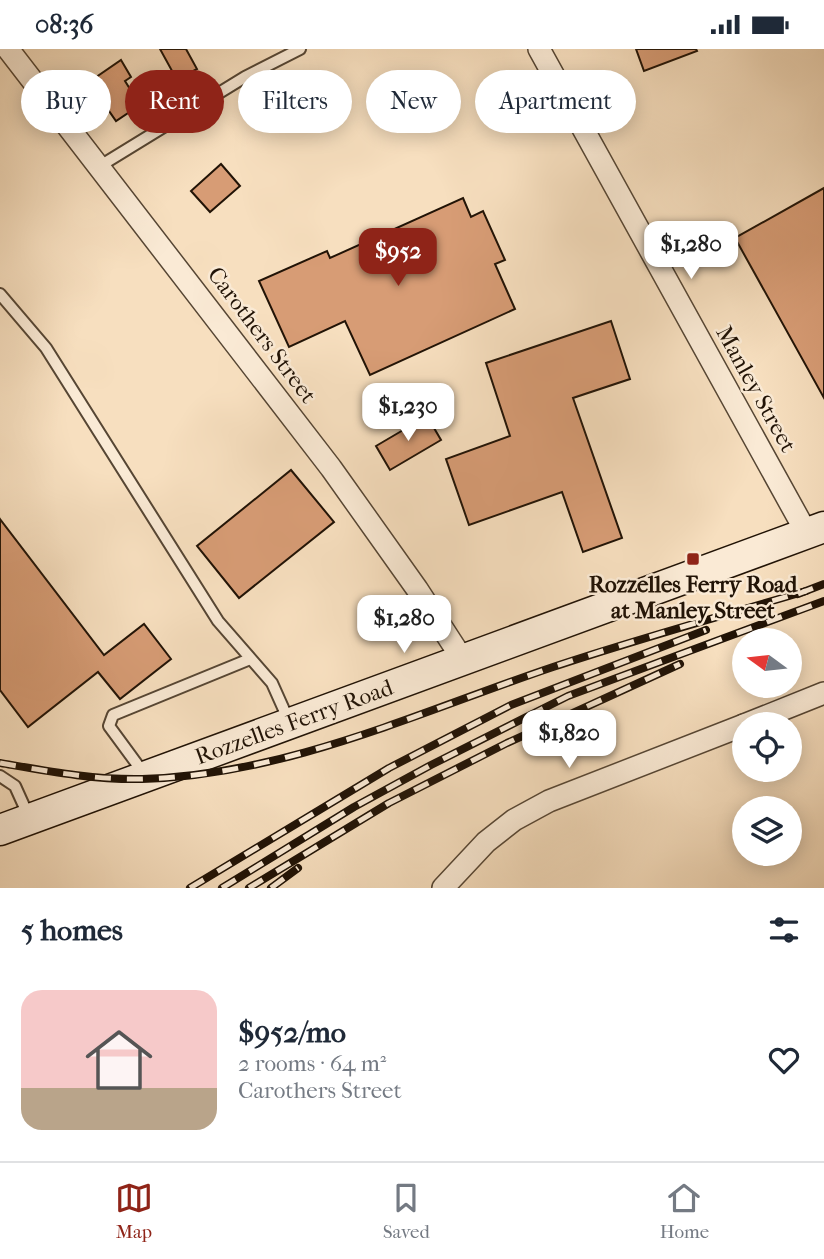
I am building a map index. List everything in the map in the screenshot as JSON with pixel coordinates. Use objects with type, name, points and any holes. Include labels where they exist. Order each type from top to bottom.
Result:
[{"type":"street","name":"Carothers Street","points":[[8,49],[331,468],[417,589],[463,660]]},
{"type":"street","name":"Manley Street","points":[[540,49],[815,530]]},
{"type":"street","name":"Rozzelles Ferry Road","points":[[0,831],[815,530]]},
{"type":"street","points":[[776,712],[824,693]]},
{"type":"street","points":[[443,888],[486,842],[514,820],[549,801],[732,730]]},
{"type":"lane","points":[[100,166],[245,77],[300,49]]},
{"type":"lane","points":[[0,293],[46,348],[218,621],[272,683],[290,724]]},
{"type":"lane","points":[[146,777],[109,726],[113,715],[250,659]]},
{"type":"lane","points":[[0,776],[15,786],[30,819]]},
{"type":"building","points":[[160,49],[186,49],[197,69],[172,70]]},
{"type":"building","points":[[636,49],[696,49],[697,51],[644,71]]},
{"type":"building","points":[[121,60],[127,70],[125,115],[116,121],[111,114],[111,70],[106,70]]},
{"type":"building","points":[[221,164],[240,186],[210,212],[191,191]]},
{"type":"building","points":[[824,188],[824,398],[735,238]]},
{"type":"building","points":[[463,198],[471,217],[483,211],[505,260],[495,264],[515,309],[370,375],[345,321],[289,347],[259,281],[327,251],[330,258]]},
{"type":"building","points":[[611,321],[630,379],[573,398],[622,538],[583,552],[562,492],[469,525],[446,459],[510,436],[486,363]]},
{"type":"building","points":[[427,416],[441,440],[390,470],[376,446]]},
{"type":"building","points":[[291,470],[334,522],[239,598],[197,546]]},
{"type":"building","points":[[0,519],[104,655],[144,624],[171,659],[120,699],[98,672],[28,727],[0,690]]},
{"type":"railway","points":[[798,594],[824,584]]},
{"type":"railway","points":[[0,763],[124,779],[196,775],[248,766],[300,754],[585,657],[806,591]]},
{"type":"railway","points":[[222,888],[354,807],[568,696],[824,601]]},
{"type":"railway","points":[[190,888],[389,768],[511,705],[706,630]]},
{"type":"railway","points":[[249,888],[389,803],[507,743],[680,664]]},
{"type":"railway","points":[[271,888],[298,868]]},
{"type":"place","name":"Rozzelles Ferry Road at Manley Street","points":[[693,559]]}]
